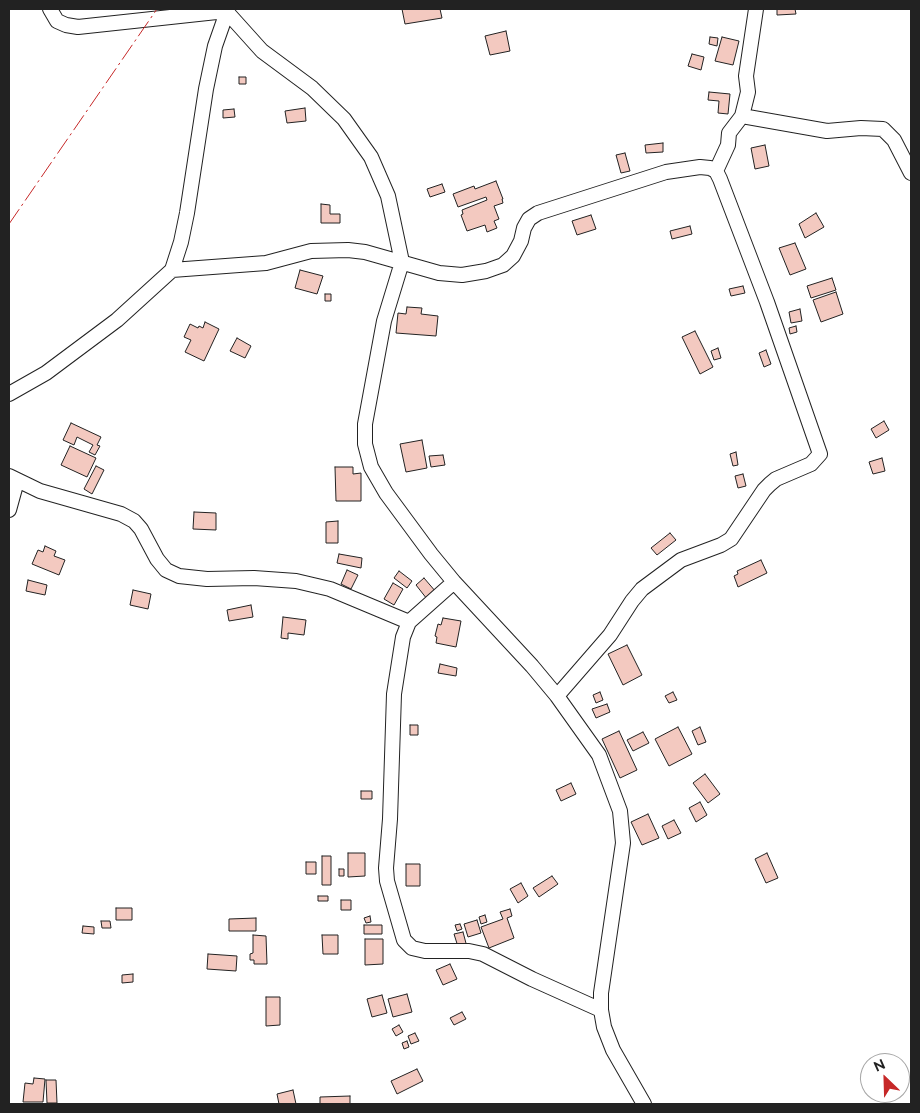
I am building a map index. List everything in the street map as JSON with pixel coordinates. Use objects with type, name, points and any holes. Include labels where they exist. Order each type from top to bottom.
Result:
[{"type":"street","points":[[50,9],[57,21],[66,25],[78,26],[227,10]]},
{"type":"street","points":[[716,171],[728,145],[730,133],[742,116],[748,92],[746,76],[756,9]]},
{"type":"street","points":[[227,10],[262,51],[312,88],[344,119],[371,157],[388,196],[402,262],[384,321],[365,424],[365,444],[371,467],[386,493],[431,554],[454,582],[532,666],[557,696],[600,755],[620,811],[623,843],[601,993],[601,1010],[604,1027],[612,1050],[644,1104]]},
{"type":"street","points":[[9,394],[46,373],[117,320],[172,270],[181,242],[206,89],[215,46],[227,10]]},
{"type":"street","points":[[742,116],[827,131],[860,128],[883,129],[894,140],[911,173]]},
{"type":"street","points":[[172,270],[266,263],[311,251],[329,250],[365,252],[439,274],[462,275],[486,271],[503,265],[513,256],[529,219],[538,213],[666,172],[700,167],[716,171],[767,302],[820,454],[811,464],[776,479],[770,484],[731,539],[721,545],[681,560],[642,589],[610,634],[557,696]]},
{"type":"street","points":[[9,510],[13,479],[40,491],[121,514],[134,521],[141,529],[157,559],[166,570],[179,576],[206,579],[254,578],[296,581],[330,589],[409,622]]},
{"type":"street","points":[[454,582],[409,622],[403,637],[394,694],[386,868],[387,881],[404,940],[412,948],[425,952],[470,951],[483,954],[532,979],[601,1010]]},
{"type":"building","points":[[402,9],[440,9],[442,18],[405,24]]},
{"type":"building","points":[[777,9],[795,9],[796,14],[777,15]]},
{"type":"building","points":[[506,31],[510,51],[490,55],[485,36]]},
{"type":"building","points":[[710,37],[718,38],[717,46],[709,44]]},
{"type":"building","points":[[722,37],[739,41],[733,65],[715,61]]},
{"type":"building","points":[[692,54],[704,57],[701,70],[688,66]]},
{"type":"building","points":[[239,77],[246,77],[246,84],[239,84]]},
{"type":"building","points":[[709,92],[730,94],[728,114],[718,113],[719,101],[708,100]]},
{"type":"building","points":[[305,108],[306,121],[287,123],[285,111]]},
{"type":"building","points":[[234,109],[235,117],[223,118],[223,110]]},
{"type":"building","points":[[663,143],[663,152],[646,153],[645,145]]},
{"type":"building","points":[[765,145],[769,166],[755,169],[751,148]]},
{"type":"building","points":[[625,153],[630,171],[621,173],[616,155]]},
{"type":"building","points":[[496,181],[503,199],[503,203],[494,206],[499,219],[494,221],[497,228],[487,232],[485,225],[467,231],[461,215],[463,214],[462,210],[487,200],[486,197],[458,207],[453,194],[474,186],[475,189]]},
{"type":"building","points":[[442,184],[445,192],[430,197],[427,189]]},
{"type":"building","points":[[321,204],[330,205],[330,214],[340,214],[340,223],[321,223]]},
{"type":"building","points":[[816,213],[824,227],[805,238],[799,224]]},
{"type":"building","points":[[591,215],[596,229],[577,235],[572,221]]},
{"type":"building","points":[[690,226],[692,234],[672,239],[670,231]]},
{"type":"building","points":[[795,243],[806,269],[790,275],[779,248]]},
{"type":"building","points":[[300,270],[323,276],[317,294],[295,288]]},
{"type":"building","points":[[832,278],[836,290],[811,298],[807,286]]},
{"type":"building","points":[[743,286],[745,293],[731,296],[729,289]]},
{"type":"building","points":[[836,292],[843,314],[821,322],[813,300]]},
{"type":"building","points":[[325,294],[331,294],[331,301],[325,301]]},
{"type":"building","points":[[407,307],[422,308],[421,314],[438,316],[436,336],[396,333],[398,313],[406,314]]},
{"type":"building","points":[[800,309],[802,321],[791,323],[789,312]]},
{"type":"building","points":[[205,322],[219,329],[204,361],[185,352],[191,340],[184,337],[190,324],[203,328]]},
{"type":"building","points":[[796,326],[797,332],[790,334],[789,328]]},
{"type":"building","points":[[695,331],[713,367],[700,374],[682,337]]},
{"type":"building","points":[[237,338],[251,346],[245,358],[230,351]]},
{"type":"building","points":[[718,348],[721,358],[714,360],[711,351]]},
{"type":"building","points":[[766,350],[771,364],[764,367],[759,353]]},
{"type":"building","points":[[884,421],[889,430],[876,438],[871,429]]},
{"type":"building","points":[[71,423],[101,437],[97,445],[100,446],[95,455],[89,452],[93,445],[77,437],[74,445],[63,440]]},
{"type":"building","points":[[422,440],[427,468],[406,472],[400,444]]},
{"type":"building","points":[[70,446],[96,458],[87,477],[61,465]]},
{"type":"building","points":[[736,452],[738,465],[733,466],[730,454]]},
{"type":"building","points":[[443,455],[445,465],[431,467],[429,456]]},
{"type":"building","points":[[882,458],[885,471],[873,474],[869,462]]},
{"type":"building","points":[[96,466],[104,470],[92,494],[84,489]]},
{"type":"building","points":[[335,467],[353,467],[353,474],[361,473],[361,501],[336,501]]},
{"type":"building","points":[[743,474],[746,486],[738,488],[735,476]]},
{"type":"building","points":[[194,512],[216,513],[216,530],[193,529]]},
{"type":"building","points":[[338,521],[338,543],[326,543],[326,522]]},
{"type":"building","points":[[670,533],[676,540],[657,555],[651,548]]},
{"type":"building","points":[[45,546],[56,551],[54,556],[65,560],[59,575],[32,564],[38,550],[43,552]]},
{"type":"building","points":[[339,554],[362,558],[361,568],[337,563]]},
{"type":"building","points":[[761,560],[767,573],[738,587],[734,576],[738,574],[737,571]]},
{"type":"building","points":[[347,570],[358,575],[351,589],[341,584]]},
{"type":"building","points":[[399,571],[412,581],[407,588],[394,578]]},
{"type":"building","points":[[424,578],[436,592],[427,599],[416,585]]},
{"type":"building","points":[[28,580],[47,585],[45,595],[26,591]]},
{"type":"building","points":[[393,583],[403,589],[394,605],[384,599]]},
{"type":"building","points":[[133,590],[151,594],[148,609],[130,605]]},
{"type":"building","points":[[251,605],[253,617],[229,621],[227,610]]},
{"type":"building","points":[[283,617],[306,620],[304,635],[288,633],[288,639],[281,638]]},
{"type":"building","points":[[443,618],[461,621],[456,647],[436,643],[437,637],[435,636],[438,624],[441,625]]},
{"type":"building","points":[[627,645],[642,675],[623,685],[608,654]]},
{"type":"building","points":[[440,664],[457,668],[456,676],[438,673]]},
{"type":"building","points":[[600,692],[603,700],[596,703],[593,695]]},
{"type":"building","points":[[673,692],[677,700],[669,703],[665,696]]},
{"type":"building","points":[[607,704],[610,712],[596,718],[592,709]]},
{"type":"building","points":[[410,725],[418,725],[418,735],[410,735]]},
{"type":"building","points":[[678,727],[692,754],[669,766],[655,739]]},
{"type":"building","points":[[700,727],[706,742],[698,745],[692,731]]},
{"type":"building","points":[[619,731],[637,770],[620,778],[602,739]]},
{"type":"building","points":[[643,732],[649,743],[633,751],[627,740]]},
{"type":"building","points":[[705,774],[720,794],[708,803],[693,783]]},
{"type":"building","points":[[571,783],[576,794],[561,801],[556,790]]},
{"type":"building","points":[[361,791],[372,791],[372,799],[361,799]]},
{"type":"building","points":[[700,802],[707,815],[696,822],[689,808]]},
{"type":"building","points":[[648,814],[659,838],[642,845],[631,822]]},
{"type":"building","points":[[674,820],[681,833],[668,839],[662,826]]},
{"type":"building","points":[[348,853],[365,853],[365,876],[348,877]]},
{"type":"building","points":[[767,853],[778,878],[766,883],[755,859]]},
{"type":"building","points":[[322,856],[331,856],[331,885],[322,885]]},
{"type":"building","points":[[306,862],[316,862],[316,874],[306,874]]},
{"type":"building","points":[[406,864],[420,864],[420,886],[406,886]]},
{"type":"building","points":[[339,869],[344,869],[344,876],[339,876]]},
{"type":"building","points":[[552,876],[558,884],[539,897],[533,888]]},
{"type":"building","points":[[521,883],[528,896],[518,903],[510,889]]},
{"type":"building","points":[[318,896],[328,896],[328,901],[318,901]]},
{"type":"building","points":[[341,900],[351,900],[351,910],[341,910]]},
{"type":"building","points":[[116,908],[132,908],[132,920],[116,920]]},
{"type":"building","points":[[510,909],[512,916],[507,918],[514,938],[489,948],[481,927],[503,919],[500,912]]},
{"type":"building","points":[[485,915],[487,922],[481,924],[479,917]]},
{"type":"building","points":[[370,916],[371,922],[366,923],[364,918]]},
{"type":"building","points":[[256,918],[256,931],[229,931],[229,919]]},
{"type":"building","points":[[477,920],[481,933],[468,937],[464,924]]},
{"type":"building","points":[[101,921],[110,921],[111,928],[102,928]]},
{"type":"building","points":[[460,924],[462,929],[457,931],[455,925]]},
{"type":"building","points":[[364,925],[382,925],[382,934],[364,934]]},
{"type":"building","points":[[83,926],[94,927],[94,934],[82,933]]},
{"type":"building","points":[[463,932],[467,947],[459,950],[454,934]]},
{"type":"building","points":[[253,935],[266,936],[267,964],[254,964],[254,960],[250,960],[250,954],[253,953]]},
{"type":"building","points":[[322,935],[338,935],[338,954],[323,954]]},
{"type":"building","points":[[365,939],[383,939],[383,964],[365,965]]},
{"type":"building","points":[[208,954],[237,956],[236,971],[207,969]]},
{"type":"building","points":[[450,964],[457,979],[443,985],[436,970]]},
{"type":"building","points":[[133,974],[133,982],[122,983],[122,975]]},
{"type":"building","points":[[407,994],[412,1012],[393,1017],[388,999]]},
{"type":"building","points":[[382,995],[387,1013],[372,1017],[367,999]]},
{"type":"building","points":[[266,997],[280,997],[280,1025],[266,1026]]},
{"type":"building","points":[[462,1012],[466,1019],[454,1025],[450,1018]]},
{"type":"building","points":[[399,1025],[403,1032],[396,1036],[392,1029]]},
{"type":"building","points":[[415,1033],[419,1041],[411,1044],[408,1036]]},
{"type":"building","points":[[407,1041],[409,1047],[404,1049],[402,1043]]},
{"type":"building","points":[[417,1069],[423,1081],[397,1094],[391,1081]]},
{"type":"building","points":[[34,1078],[45,1079],[43,1102],[23,1102],[25,1083],[33,1084]]},
{"type":"building","points":[[46,1080],[56,1080],[57,1103],[47,1103]]},
{"type":"building","points":[[293,1090],[296,1104],[279,1104],[277,1094]]},
{"type":"building","points":[[350,1096],[350,1104],[320,1104],[320,1097]]},
{"type":"power","points":[[9,224],[157,9]]}]
